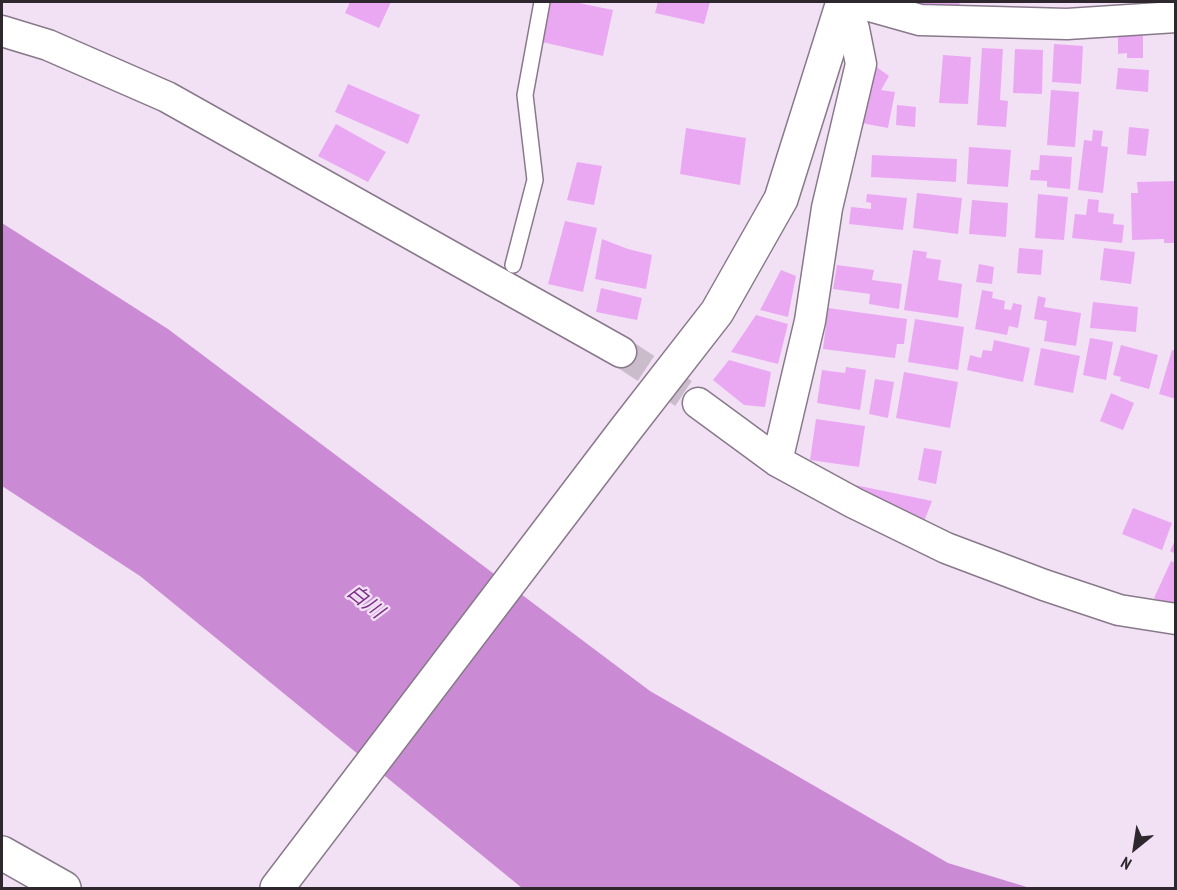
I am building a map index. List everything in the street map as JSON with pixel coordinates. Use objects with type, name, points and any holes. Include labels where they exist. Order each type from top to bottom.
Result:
[{"type":"street","points":[[277,888],[717,312],[781,199],[844,2]]},
{"type":"street","points":[[777,461],[810,321],[827,208],[861,64],[854,30],[844,2]]},
{"type":"street","points":[[856,2],[921,20],[1067,24],[1176,16]]},
{"type":"street","points":[[2,31],[48,45],[167,97],[621,352]]},
{"type":"street","points":[[698,403],[777,461],[854,503],[946,548],[1119,610],[1176,619]]},
{"type":"street","points":[[2,853],[64,888]]},
{"type":"lane","points":[[513,265],[535,180],[525,96],[542,2]]},
{"type":"water","name":"白川","points":[[2,223],[168,329],[650,691],[948,863],[1030,888],[522,888],[140,576],[2,486]]},
{"type":"building","points":[[350,2],[391,2],[379,28],[345,13]]},
{"type":"building","points":[[549,2],[574,2],[613,10],[603,56],[542,42]]},
{"type":"building","points":[[658,2],[710,2],[704,24],[655,13]]},
{"type":"building","points":[[917,2],[960,2],[958,17],[915,9]]},
{"type":"building","points":[[1143,32],[1143,58],[1127,58],[1127,53],[1118,54],[1118,33]]},
{"type":"building","points":[[1054,44],[1083,46],[1081,84],[1052,82]]},
{"type":"building","points":[[982,48],[1003,49],[1000,100],[1008,101],[1006,127],[977,125]]},
{"type":"building","points":[[1015,49],[1043,50],[1042,94],[1013,93]]},
{"type":"building","points":[[943,55],[971,57],[968,104],[939,103]]},
{"type":"building","points":[[874,65],[889,76],[881,90],[895,92],[888,128],[856,122]]},
{"type":"building","points":[[1118,68],[1149,70],[1148,92],[1116,89]]},
{"type":"building","points":[[348,84],[420,115],[408,144],[335,112]]},
{"type":"building","points":[[1051,90],[1079,92],[1075,147],[1047,145]]},
{"type":"building","points":[[897,105],[916,107],[915,127],[896,125]]},
{"type":"building","points":[[336,124],[386,152],[368,182],[318,156]]},
{"type":"building","points":[[1129,127],[1149,129],[1146,156],[1127,154]]},
{"type":"building","points":[[686,128],[746,138],[740,185],[680,174]]},
{"type":"building","points":[[1093,130],[1103,131],[1101,146],[1108,147],[1103,193],[1078,190],[1084,140],[1092,141]]},
{"type":"building","points":[[969,147],[1011,150],[1008,187],[967,184]]},
{"type":"building","points":[[872,155],[957,159],[956,182],[871,177]]},
{"type":"building","points":[[1040,155],[1072,157],[1070,189],[1047,187],[1047,181],[1030,180],[1031,170],[1039,170]]},
{"type":"building","points":[[577,162],[602,166],[594,205],[567,200]]},
{"type":"building","points":[[1176,181],[1176,243],[1164,243],[1164,239],[1132,240],[1131,193],[1138,193],[1137,182]]},
{"type":"building","points":[[917,193],[962,198],[958,234],[913,228]]},
{"type":"building","points":[[867,194],[907,198],[903,230],[849,224],[851,207],[871,209],[871,203],[866,202]]},
{"type":"building","points":[[1038,194],[1068,197],[1064,240],[1035,238]]},
{"type":"building","points":[[1088,199],[1099,200],[1098,212],[1114,214],[1113,224],[1124,225],[1122,243],[1072,238],[1075,214],[1086,215]]},
{"type":"building","points":[[972,200],[1008,203],[1006,237],[969,234]]},
{"type":"building","points":[[565,221],[597,228],[583,292],[548,284]]},
{"type":"building","points":[[602,239],[652,255],[646,289],[595,279]]},
{"type":"building","points":[[1019,248],[1043,250],[1041,275],[1017,273]]},
{"type":"building","points":[[1104,248],[1135,252],[1131,284],[1100,280]]},
{"type":"building","points":[[913,250],[927,252],[926,258],[941,260],[938,280],[962,284],[958,318],[904,310]]},
{"type":"building","points":[[979,264],[994,267],[992,284],[976,282]]},
{"type":"building","points":[[837,265],[874,270],[872,280],[902,284],[899,309],[869,304],[870,294],[833,289]]},
{"type":"building","points":[[781,270],[796,276],[788,317],[760,310]]},
{"type":"building","points":[[601,288],[642,298],[637,320],[596,312]]},
{"type":"building","points":[[982,290],[993,292],[992,298],[1005,301],[1004,309],[1011,310],[1013,303],[1022,305],[1018,328],[1009,326],[1007,335],[975,329]]},
{"type":"building","points":[[1038,296],[1046,298],[1044,307],[1081,313],[1076,346],[1044,341],[1047,321],[1034,319]]},
{"type":"building","points":[[1093,302],[1138,307],[1136,332],[1090,328]]},
{"type":"building","points":[[828,308],[907,319],[904,344],[897,344],[895,358],[823,349]]},
{"type":"building","points":[[756,315],[788,324],[778,364],[731,352]]},
{"type":"building","points":[[915,319],[964,327],[958,370],[908,362]]},
{"type":"building","points":[[1090,338],[1113,342],[1106,380],[1083,375]]},
{"type":"building","points":[[994,340],[1030,348],[1023,382],[967,370],[970,355],[981,358],[983,350],[992,351]]},
{"type":"building","points":[[1121,345],[1158,355],[1149,389],[1120,381],[1121,377],[1113,375]]},
{"type":"building","points":[[1041,348],[1080,356],[1073,393],[1034,385]]},
{"type":"building","points":[[1172,350],[1176,351],[1176,399],[1159,394]]},
{"type":"building","points":[[729,360],[771,372],[765,407],[744,405],[713,380]]},
{"type":"building","points":[[846,367],[866,370],[860,410],[817,403],[822,370],[845,373]]},
{"type":"building","points":[[904,372],[958,382],[950,428],[896,418]]},
{"type":"building","points":[[875,379],[894,382],[888,418],[869,414]]},
{"type":"building","points":[[1111,393],[1134,403],[1123,430],[1100,421]]},
{"type":"building","points":[[816,419],[865,426],[859,467],[810,460]]},
{"type":"building","points":[[924,448],[942,451],[936,484],[918,480]]},
{"type":"building","points":[[855,485],[932,501],[921,529],[851,498]]},
{"type":"building","points":[[1133,508],[1172,523],[1162,550],[1122,534]]},
{"type":"building","points":[[1176,538],[1176,554],[1170,551]]},
{"type":"building","points":[[1171,561],[1176,563],[1176,608],[1154,598]]},
{"type":"tunnel","points":[[621,352],[698,403]]}]
